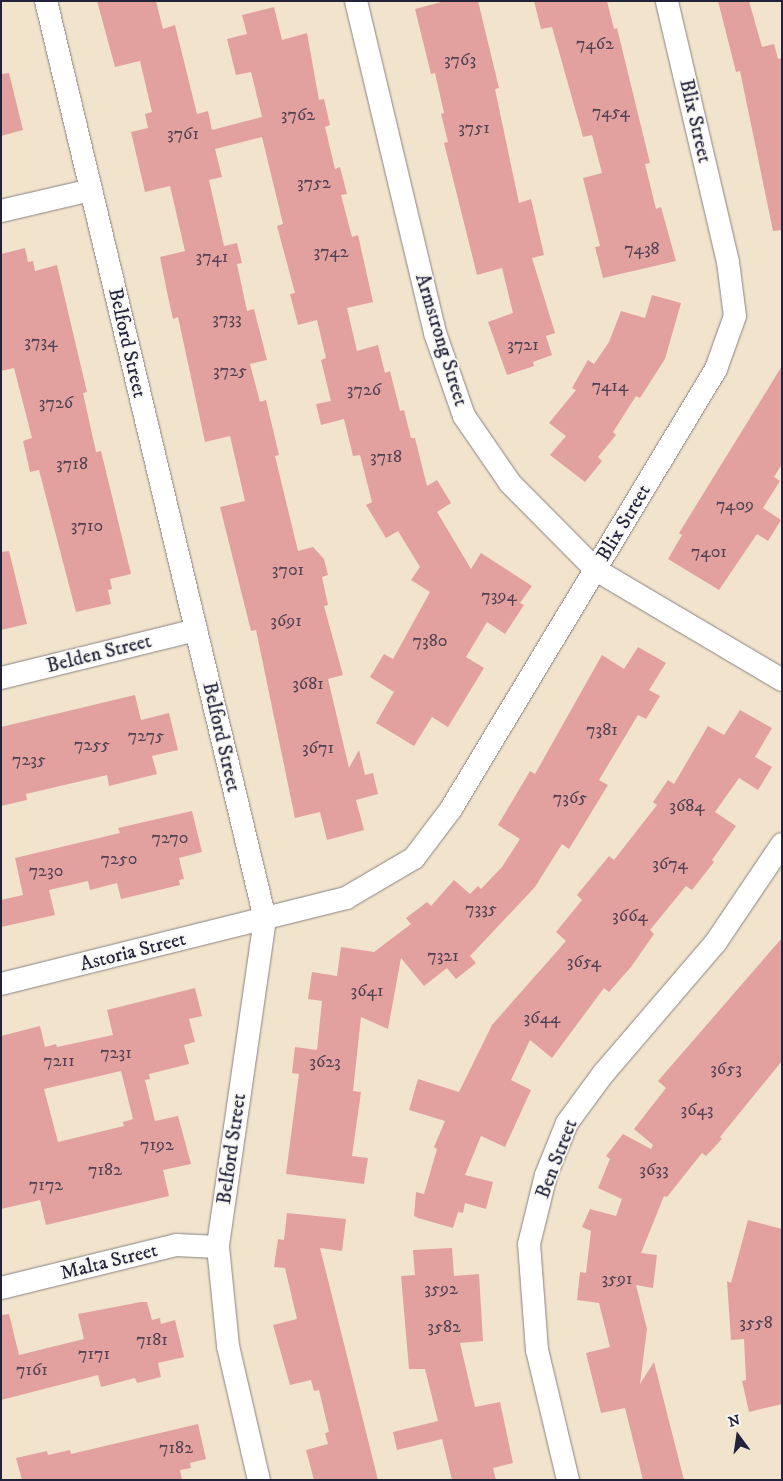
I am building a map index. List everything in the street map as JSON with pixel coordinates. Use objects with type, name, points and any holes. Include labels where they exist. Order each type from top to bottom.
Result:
[{"type":"street","name":"Belford Street","points":[[46,1],[265,919],[218,1248],[228,1346],[259,1480]]},
{"type":"street","name":"Armstrong Street","points":[[356,1],[435,334],[464,416],[510,483],[596,570],[782,680]]},
{"type":"street","name":"Blix Street","points":[[265,919],[346,898],[414,858],[451,809],[716,369],[735,316],[728,262],[667,1]]},
{"type":"street","points":[[1,211],[91,190]]},
{"type":"street","name":"Belden Street","points":[[1,678],[196,630]]},
{"type":"street","name":"Ben Street","points":[[568,1480],[537,1350],[529,1244],[546,1175],[567,1123],[603,1074],[716,942],[782,844]]},
{"type":"street","name":"Astoria Street","points":[[1,984],[265,919]]},
{"type":"street","name":"Malta Street","points":[[1,1288],[176,1245],[218,1248]]},
{"type":"building","points":[[97,1],[156,1],[163,29],[175,25],[197,114],[208,111],[212,130],[262,117],[251,72],[236,75],[227,39],[247,34],[242,15],[274,7],[282,40],[307,33],[319,100],[324,99],[330,125],[325,127],[335,169],[340,167],[347,194],[341,195],[352,237],[358,235],[373,302],[347,308],[357,351],[378,345],[385,373],[390,371],[400,411],[404,410],[411,438],[415,438],[427,486],[437,480],[451,503],[437,512],[471,569],[481,553],[532,586],[520,603],[524,605],[505,634],[487,622],[466,657],[484,668],[448,727],[432,717],[414,746],[376,723],[394,692],[370,677],[384,654],[393,659],[430,592],[411,580],[420,567],[398,531],[386,538],[366,505],[372,502],[360,455],[353,456],[344,419],[321,425],[316,404],[331,401],[321,360],[326,358],[317,320],[298,325],[290,294],[295,293],[277,226],[283,224],[262,137],[215,149],[222,177],[209,180],[224,246],[237,243],[242,263],[237,264],[247,311],[254,309],[267,360],[250,364],[260,402],[266,400],[279,455],[275,456],[298,551],[313,547],[324,559],[328,575],[322,577],[328,605],[324,606],[343,675],[328,679],[349,768],[359,750],[365,775],[373,773],[378,794],[356,800],[364,830],[327,840],[320,812],[295,818],[256,630],[251,631],[220,507],[245,501],[230,436],[205,442],[178,317],[173,319],[160,257],[185,251],[170,186],[145,192],[131,132],[148,128],[145,114],[152,112],[140,61],[115,67]]},
{"type":"building","points":[[445,1],[478,1],[499,88],[495,89],[519,203],[531,199],[544,255],[532,258],[555,333],[546,336],[552,355],[533,362],[534,366],[507,375],[488,322],[513,313],[502,268],[477,275],[444,143],[448,142],[441,114],[444,113],[435,73],[431,74],[415,9]]},
{"type":"building","points":[[534,1],[607,1],[614,29],[617,28],[650,163],[645,164],[656,209],[661,207],[676,261],[603,278],[595,247],[600,246],[583,178],[602,173],[592,135],[583,137],[552,27],[541,29]]},
{"type":"building","points":[[718,1],[749,1],[762,47],[774,44],[778,59],[782,58],[782,230],[773,231],[740,71],[736,72]]},
{"type":"building","points":[[9,73],[23,130],[1,136],[1,74]]},
{"type":"building","points":[[25,248],[28,262],[33,261],[35,271],[57,265],[87,392],[83,393],[96,452],[101,451],[131,574],[110,579],[112,589],[108,590],[111,604],[76,612],[39,470],[30,472],[23,441],[32,438],[14,368],[1,371],[1,254]]},
{"type":"building","points":[[652,295],[681,303],[665,359],[640,398],[636,396],[613,432],[616,435],[598,457],[602,461],[585,482],[550,455],[566,436],[549,423],[576,390],[572,388],[588,360],[594,364],[609,342],[621,311],[645,318]]},
{"type":"building","points":[[782,366],[782,464],[774,477],[780,481],[763,508],[781,520],[768,541],[757,534],[719,590],[668,559],[682,535],[679,533]]},
{"type":"building","points":[[9,551],[27,624],[1,630],[1,552]]},
{"type":"building","points":[[638,647],[666,663],[649,690],[660,696],[646,719],[638,715],[599,780],[608,785],[569,849],[562,844],[535,887],[470,956],[476,963],[456,979],[447,968],[424,986],[401,958],[388,1029],[361,1017],[353,1091],[361,1092],[352,1156],[368,1158],[364,1184],[286,1174],[299,1074],[292,1073],[295,1047],[317,1050],[322,1001],[308,999],[312,972],[337,976],[341,947],[374,952],[411,924],[406,918],[427,902],[431,906],[454,880],[470,894],[478,886],[481,889],[502,867],[520,839],[498,825],[530,771],[535,774],[602,655],[624,669]]},
{"type":"building","points":[[135,695],[141,720],[169,713],[178,750],[152,756],[157,774],[109,786],[107,775],[26,794],[27,800],[1,806],[1,727]]},
{"type":"building","points":[[740,710],[772,728],[755,757],[772,767],[758,790],[739,778],[715,812],[736,826],[712,860],[714,862],[692,890],[686,886],[650,930],[654,934],[631,967],[609,992],[604,988],[552,1058],[530,1040],[511,1080],[531,1090],[505,1147],[481,1136],[465,1175],[493,1182],[486,1209],[465,1203],[463,1213],[458,1212],[453,1228],[414,1216],[416,1192],[424,1194],[437,1149],[434,1147],[445,1121],[409,1110],[418,1079],[459,1092],[492,1025],[566,941],[556,932],[582,900],[577,895],[609,856],[614,860],[657,805],[653,802],[668,780],[674,784],[708,726],[724,735]]},
{"type":"building","points":[[192,811],[202,852],[179,858],[184,879],[179,880],[180,885],[121,899],[117,883],[90,890],[88,881],[49,890],[55,915],[1,927],[1,900],[23,895],[15,858],[120,833],[118,828]]},
{"type":"building","points":[[782,938],[782,1061],[720,1137],[722,1139],[706,1156],[702,1153],[667,1197],[664,1196],[641,1253],[657,1255],[653,1288],[636,1285],[647,1329],[640,1384],[654,1362],[684,1480],[643,1480],[625,1408],[601,1413],[586,1353],[610,1347],[599,1303],[577,1300],[580,1272],[586,1273],[591,1231],[582,1227],[590,1209],[616,1216],[622,1199],[598,1188],[610,1159],[606,1156],[623,1134],[651,1149],[653,1145],[634,1129],[666,1088],[658,1081]]},
{"type":"building","points":[[195,988],[202,1016],[189,1019],[195,1042],[184,1045],[189,1064],[149,1074],[150,1079],[145,1080],[155,1121],[178,1116],[191,1164],[163,1170],[169,1196],[46,1225],[40,1200],[1,1209],[1,1036],[40,1026],[45,1047],[56,1044],[57,1047],[113,1035],[107,1010]],"holes":[[[121,1071],[133,1119],[123,1122],[124,1126],[58,1142],[44,1089]]]},
{"type":"building","points":[[287,1213],[346,1219],[342,1251],[320,1248],[378,1480],[314,1480],[306,1450],[328,1444],[325,1433],[329,1432],[319,1390],[314,1391],[311,1380],[290,1385],[273,1325],[297,1319],[285,1268],[274,1267],[278,1239],[284,1240]]},
{"type":"building","points":[[748,1220],[782,1229],[782,1404],[749,1412],[742,1381],[746,1380],[744,1339],[731,1340],[727,1281],[731,1283]]},
{"type":"building","points":[[452,1248],[454,1276],[479,1274],[483,1341],[460,1343],[475,1407],[500,1402],[513,1463],[493,1468],[496,1480],[452,1480],[442,1439],[397,1450],[393,1432],[438,1421],[425,1369],[409,1369],[401,1276],[415,1275],[413,1250]]},
{"type":"building","points":[[147,1302],[152,1320],[160,1318],[161,1324],[175,1320],[184,1357],[158,1363],[161,1377],[137,1383],[135,1378],[101,1387],[98,1375],[1,1400],[1,1315],[9,1314],[19,1355],[84,1339],[78,1314]]},
{"type":"building","points":[[198,1424],[206,1459],[190,1463],[191,1468],[180,1470],[182,1480],[22,1480],[16,1458],[47,1451],[48,1455],[70,1450],[71,1454]]}]
